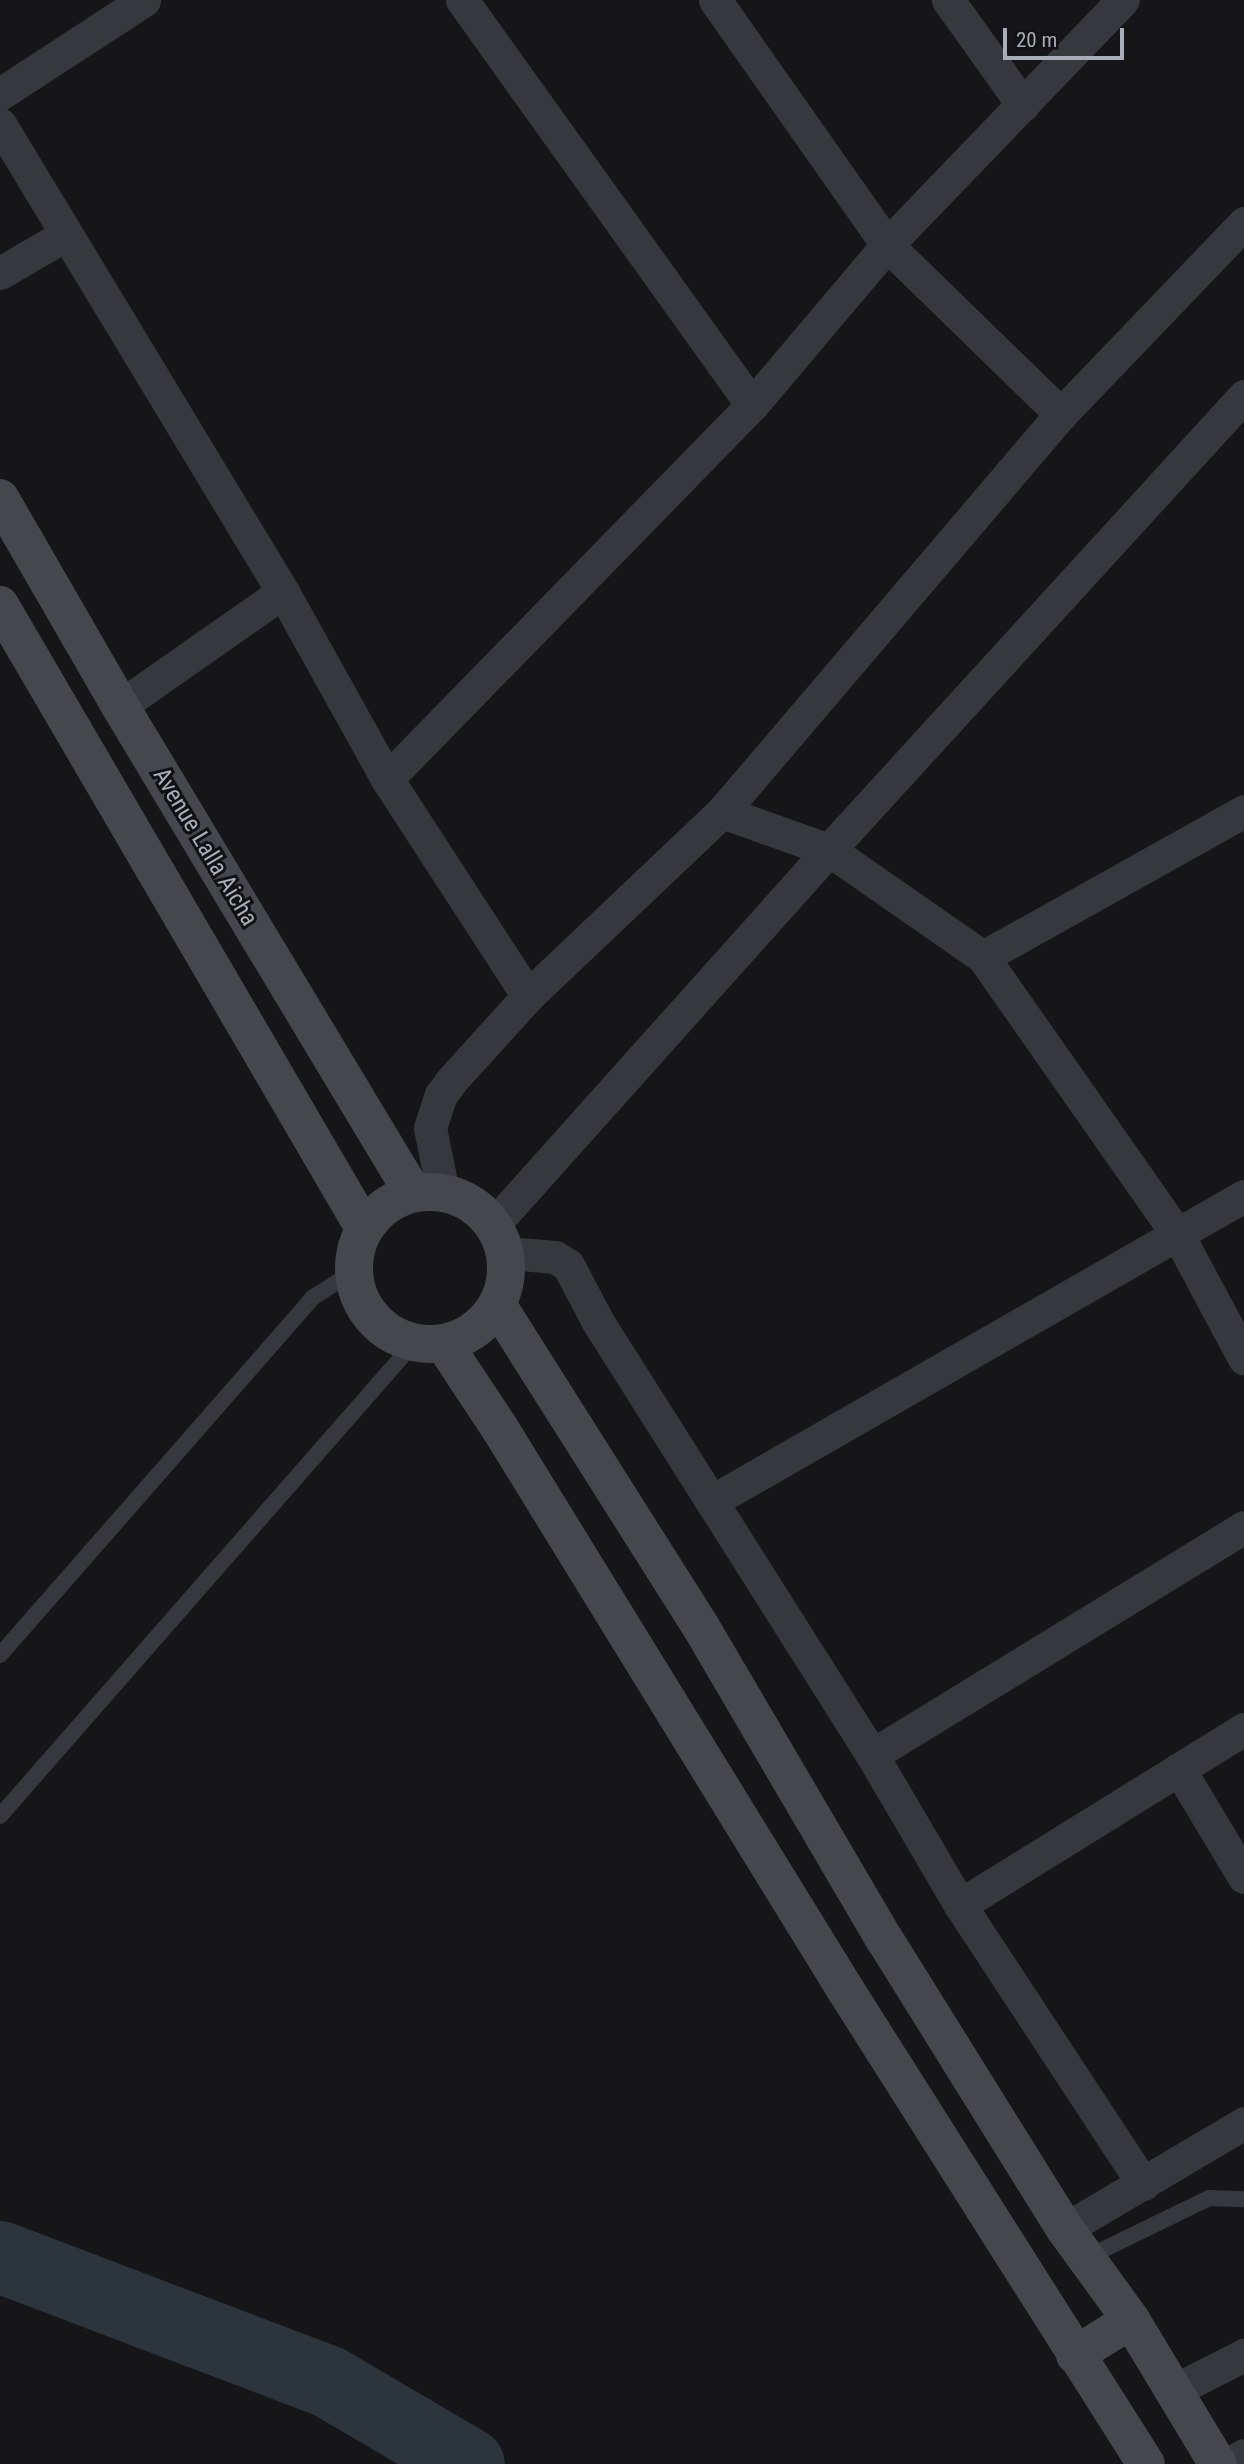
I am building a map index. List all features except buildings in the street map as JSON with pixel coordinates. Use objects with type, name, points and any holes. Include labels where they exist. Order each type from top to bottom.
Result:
[{"type":"main road","name":"Avenue Lalla Aicha","points":[[0,498],[120,706],[428,1192]]},
{"type":"main road","points":[[0,606],[364,1228]]},
{"type":"main road","points":[[428,1192],[472,1202],[500,1238],[507,1280],[498,1306],[475,1331],[429,1343],[383,1329],[362,1304],[353,1272],[355,1249],[364,1228],[385,1206],[428,1192]]},
{"type":"main road","points":[[498,1306],[701,1627],[885,1940],[1075,2243],[1131,2320],[1218,2464]]},
{"type":"main road","points":[[429,1343],[499,1427],[845,1989],[1146,2464]]},
{"type":"main road","points":[[1075,2354],[1131,2320]]},
{"type":"street","points":[[0,94],[144,0]]},
{"type":"street","points":[[462,0],[752,405]]},
{"type":"street","points":[[715,0],[887,245],[1061,414]]},
{"type":"street","points":[[948,0],[1023,105]]},
{"type":"street","points":[[387,779],[752,405],[887,245],[1123,0]]},
{"type":"street","points":[[0,124],[283,592],[387,779],[528,996]]},
{"type":"street","points":[[428,1192],[430,1128],[441,1095],[528,996],[722,812],[1061,414],[1244,223]]},
{"type":"street","points":[[0,273],[65,235]]},
{"type":"street","points":[[1143,2184],[960,1905],[872,1755],[598,1322],[568,1265],[555,1257],[500,1238],[829,850],[1244,396]]},
{"type":"street","points":[[120,706],[283,592]]},
{"type":"street","points":[[983,957],[1244,811]]},
{"type":"street","points":[[722,812],[829,850],[983,957],[1178,1235],[1244,1358]]},
{"type":"street","points":[[712,1501],[1244,1196]]},
{"type":"street","points":[[872,1755],[1244,1527]]},
{"type":"street","points":[[960,1905],[1244,1729]]},
{"type":"street","points":[[1179,1769],[1244,1877]]},
{"type":"street","points":[[1075,2243],[1143,2184],[1244,2123]]},
{"type":"street","points":[[1173,2391],[1244,2356]]},
{"type":"street","points":[[1229,2464],[1244,2455]]},
{"type":"lane","points":[[0,1655],[312,1298],[353,1272]]},
{"type":"lane","points":[[0,1816],[429,1343]]},
{"type":"lane","points":[[1075,2243],[1209,2198],[1244,2199]]},
{"type":"waterway","points":[[0,2257],[329,2382],[469,2464]]}]
